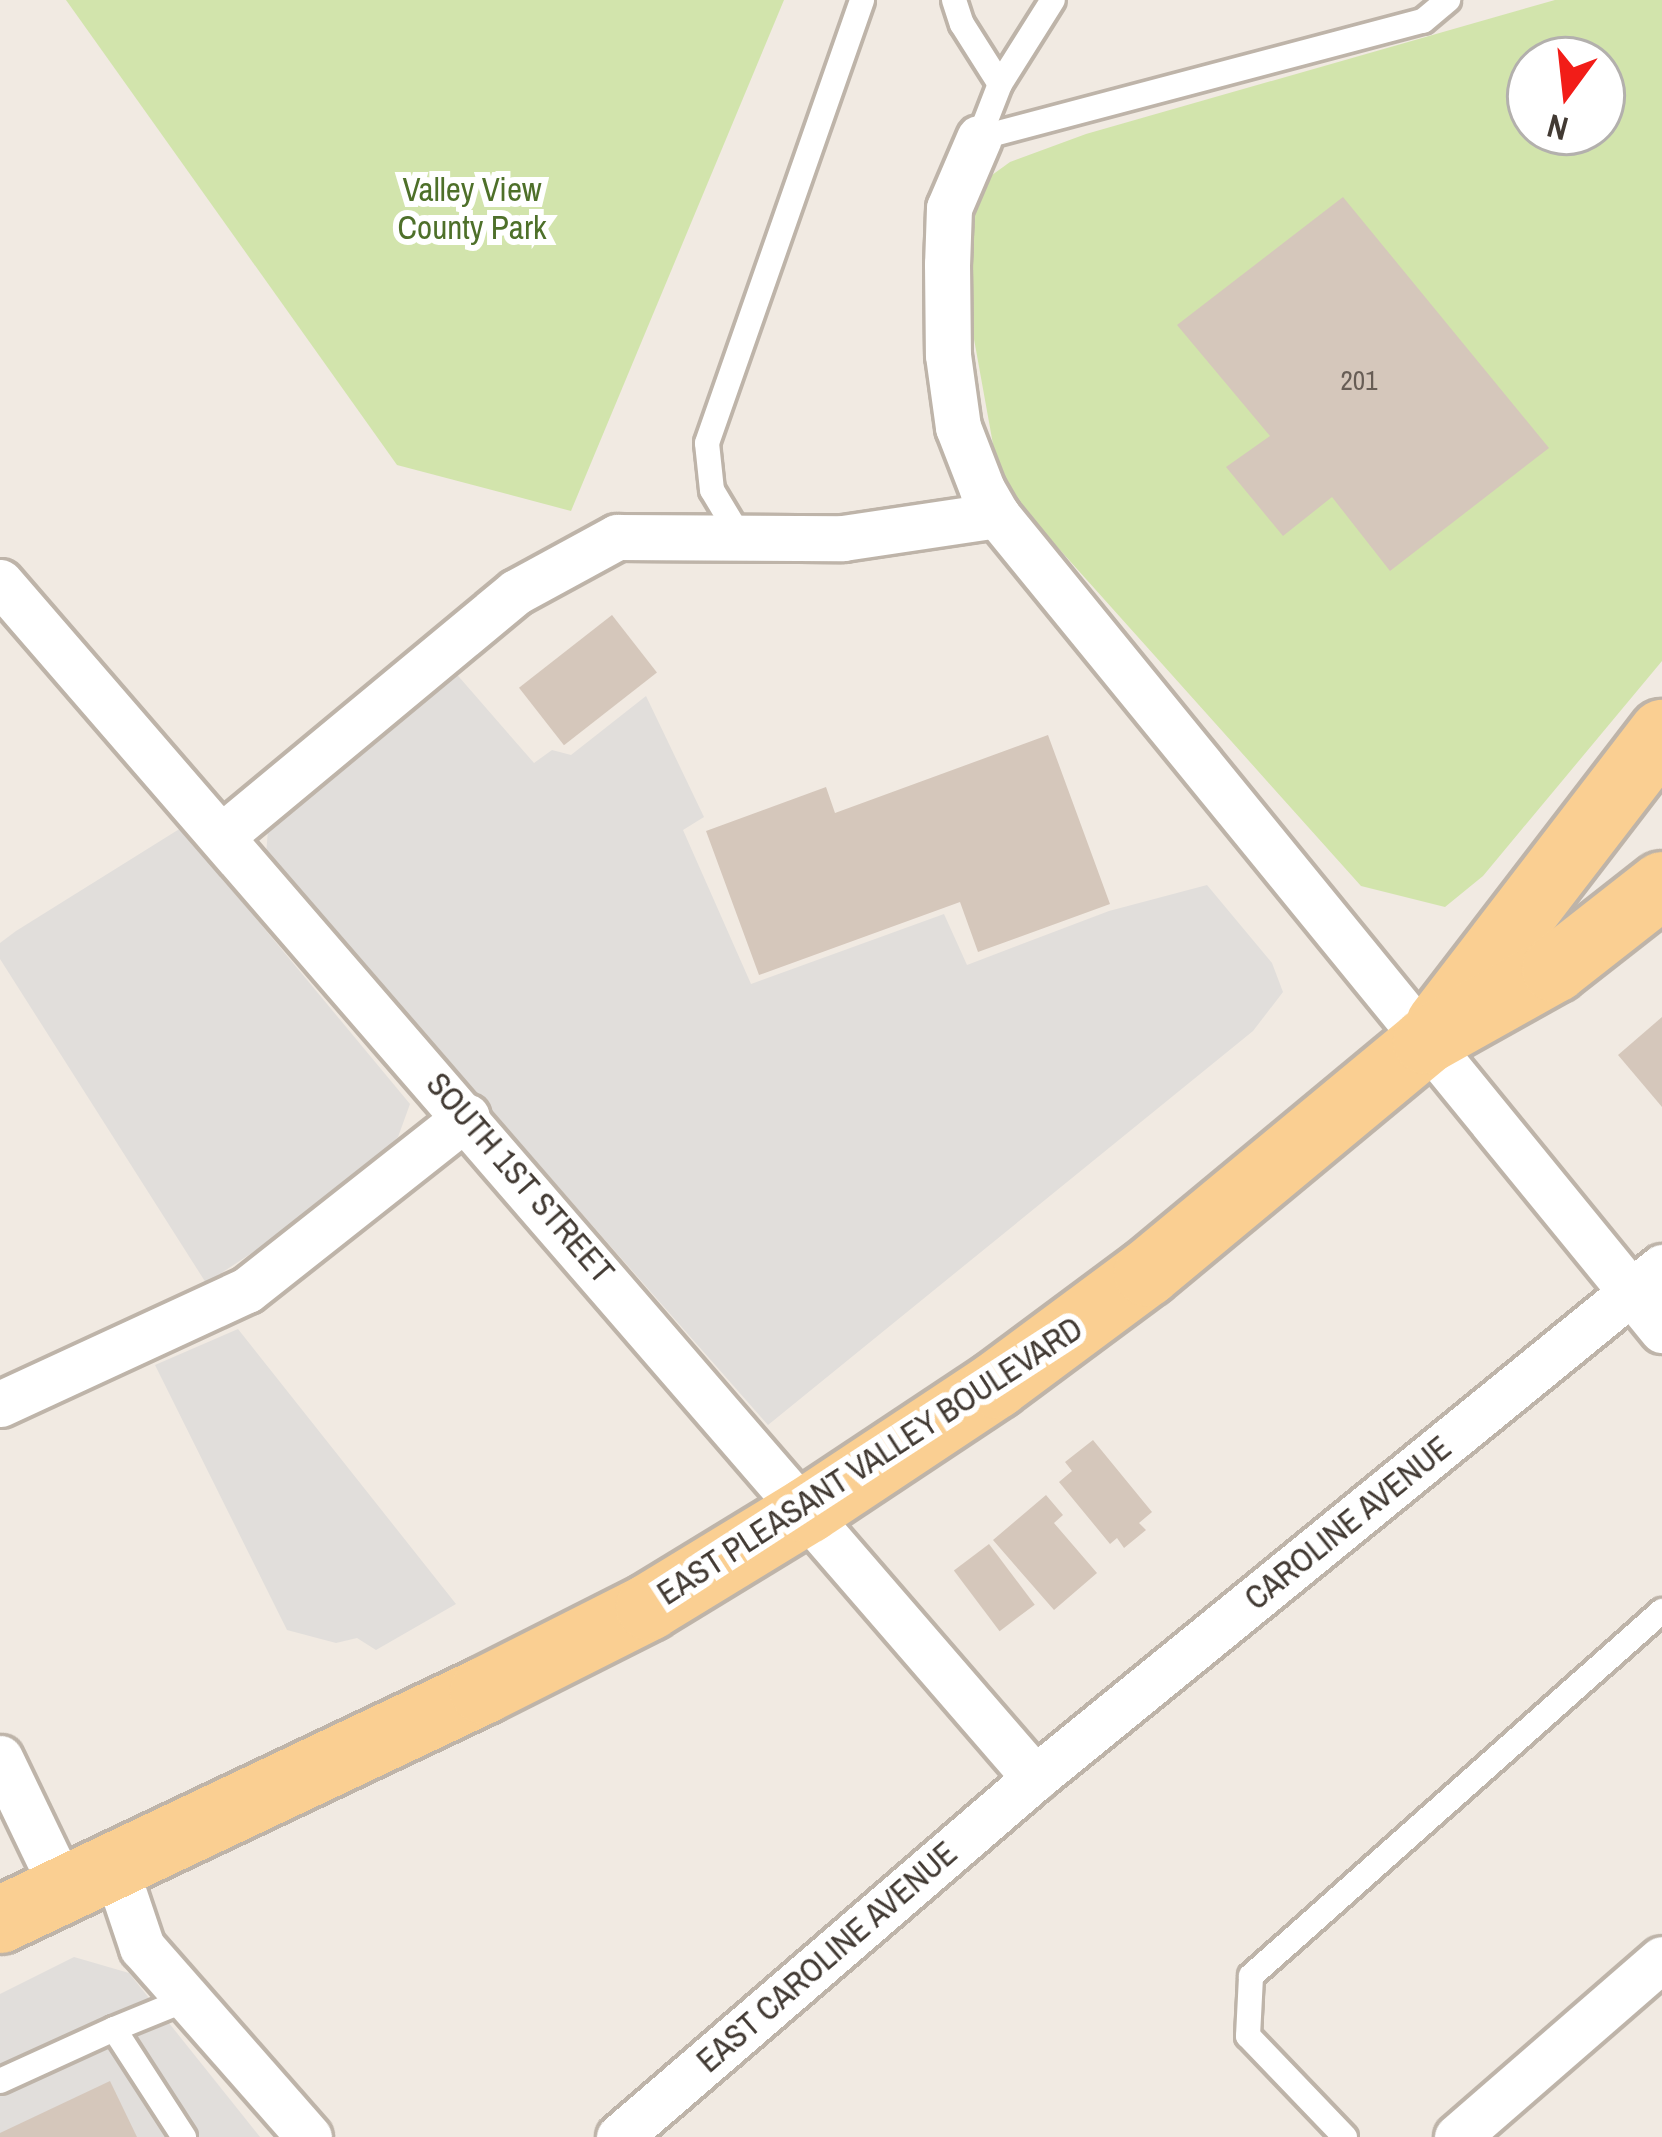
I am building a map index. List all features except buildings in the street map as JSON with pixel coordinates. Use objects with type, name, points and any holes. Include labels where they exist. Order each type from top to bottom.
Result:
[{"type":"main road","points":[[1426,1041],[1662,733]]},
{"type":"main road","points":[[1426,1041],[1555,969],[1662,885]]},
{"type":"main road","name":"EAST PLEASANT VALLEY BOULEVARD","points":[[0,1920],[628,1617],[808,1510],[996,1385],[1147,1273],[1426,1041]]},
{"type":"street","points":[[979,138],[949,208],[948,355],[958,427],[998,515],[1426,1041],[1646,1280],[1662,1330]]},
{"type":"street","points":[[221,836],[516,592],[617,537],[843,538],[998,515]]},
{"type":"street","name":"SOUTH 1ST STREET","points":[[0,582],[808,1510],[1035,1778]]},
{"type":"street","points":[[0,1404],[247,1290],[467,1116]]},
{"type":"street","name":"CAROLINE AVENUE","points":[[1035,1778],[1646,1280]]},
{"type":"street","points":[[0,1758],[142,1948],[309,2137]]},
{"type":"street","name":"EAST CAROLINE AVENUE","points":[[619,2137],[1035,1778]]},
{"type":"street","points":[[1457,2137],[1662,1959]]},
{"type":"lane","points":[[739,535],[712,490],[707,443],[862,0]]},
{"type":"lane","points":[[954,0],[962,24],[1000,84]]},
{"type":"lane","points":[[979,138],[1000,84],[1053,0]]},
{"type":"lane","points":[[979,138],[1423,21],[1448,0]]},
{"type":"lane","points":[[1345,2137],[1248,2036],[1251,1976],[1662,1611]]},
{"type":"lane","points":[[0,2081],[187,1999]]},
{"type":"lane","points":[[114,2029],[184,2137]]},
{"type":"green space","name":"Valley View County Park","points":[[66,0],[784,0],[571,511],[397,465]]},
{"type":"green space","points":[[1555,0],[1662,0],[1662,661],[1483,876],[1445,907],[1361,886],[1000,483],[974,339],[968,239],[981,183],[1010,162],[1086,134]]},
{"type":"shaded area","points":[[453,670],[534,763],[552,750],[571,755],[646,696],[704,817],[683,830],[751,984],[944,914],[967,965],[1109,911],[1207,885],[1272,963],[1283,992],[1253,1031],[768,1425],[266,855],[268,830],[298,794]]},
{"type":"shaded area","points":[[181,828],[410,1104],[398,1137],[324,1206],[206,1283],[0,959],[0,943],[16,931]]},
{"type":"shaded area","points":[[238,1329],[456,1604],[376,1650],[357,1638],[336,1643],[287,1630],[155,1365]]},
{"type":"shaded area","points":[[74,1957],[129,1973],[260,2137],[0,2137],[0,1994]]}]
